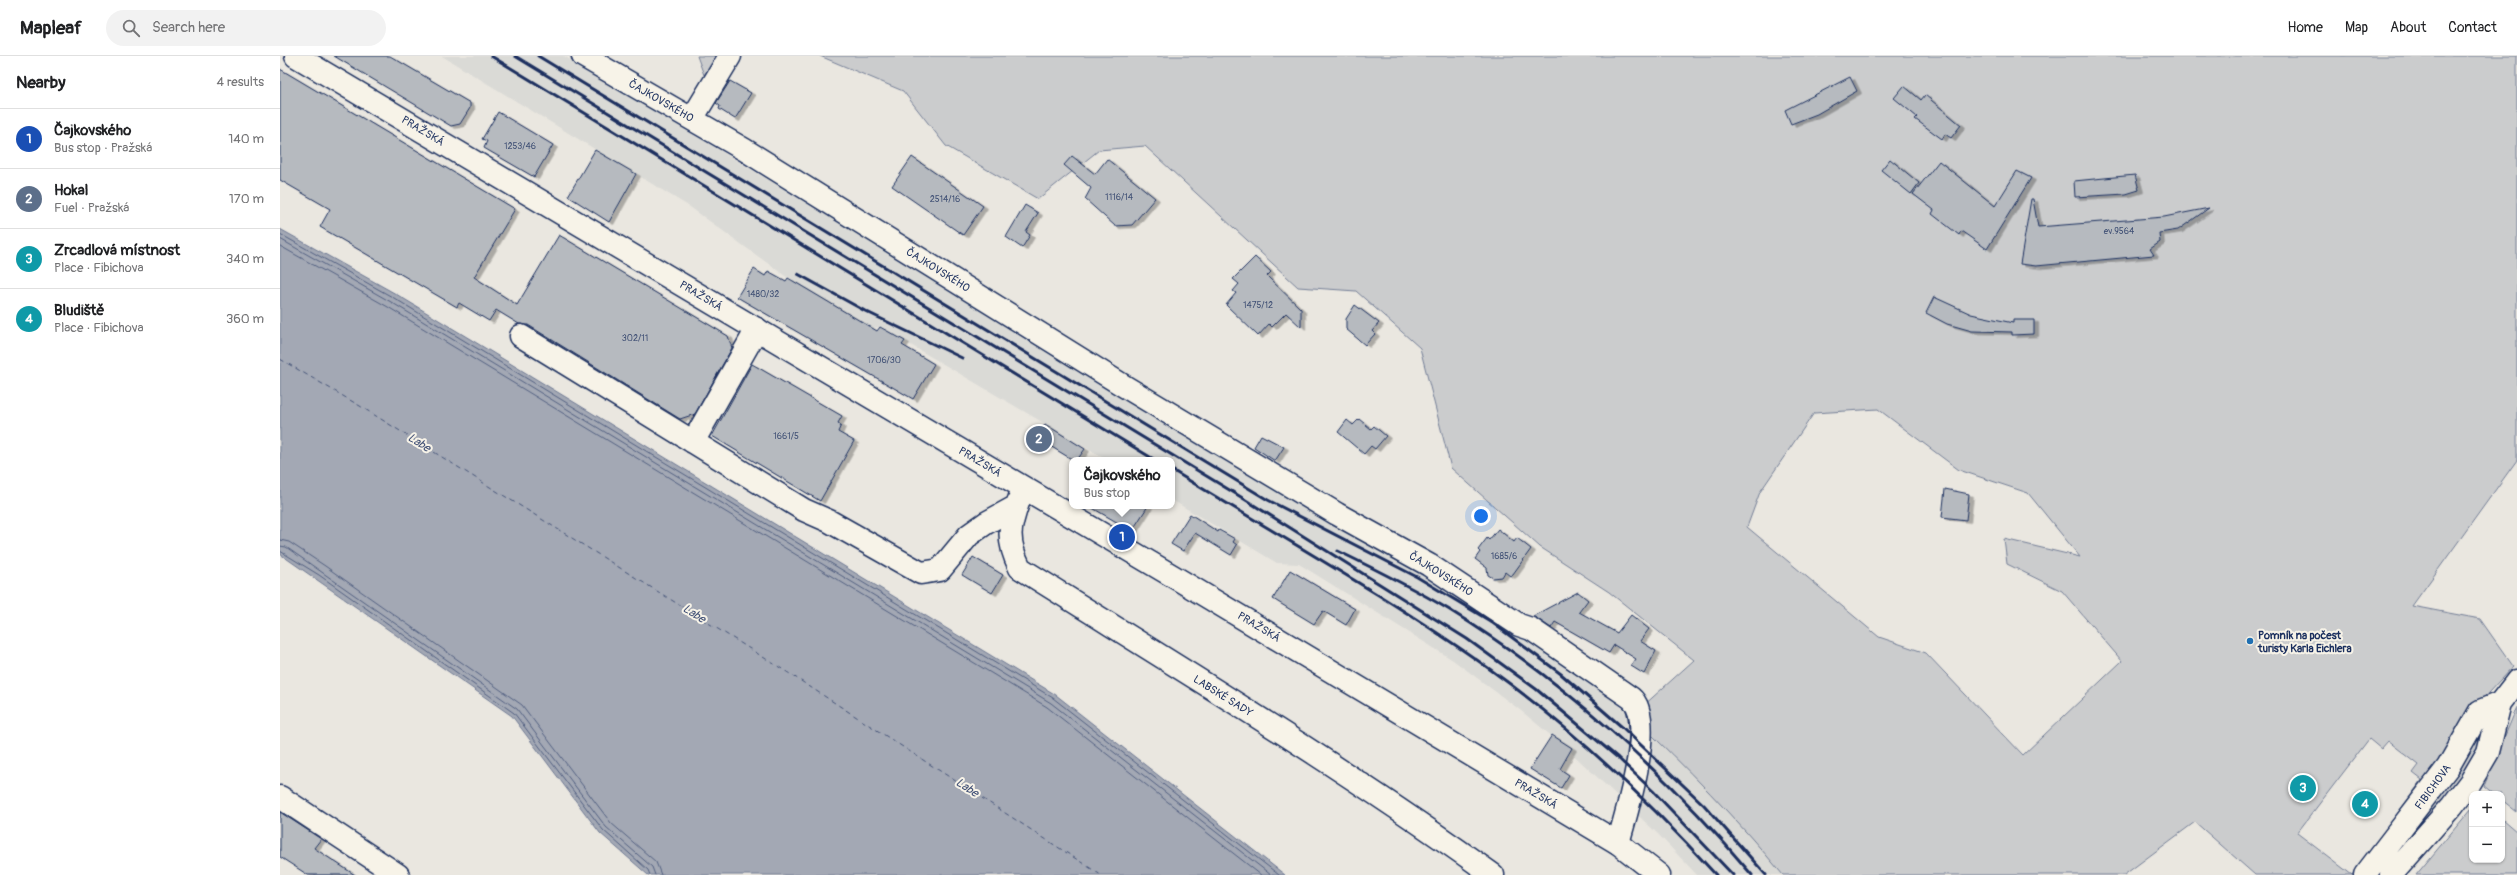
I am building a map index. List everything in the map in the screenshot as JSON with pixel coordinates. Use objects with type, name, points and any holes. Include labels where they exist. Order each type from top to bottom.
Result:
[{"type":"street","name":"PRAŽSKÁ","points":[[296,56],[757,329],[1020,497],[1618,843],[1659,875]]},
{"type":"street","name":"ČAJKOVSKÉHO","points":[[583,56],[692,119],[1124,386],[1337,514],[1429,565],[1519,625],[1531,629],[1631,698],[1638,707],[1640,713],[1641,734],[1630,801],[1618,843]]},
{"type":"street","points":[[692,119],[730,56]]},
{"type":"street","points":[[693,442],[757,329]]},
{"type":"street","points":[[521,336],[804,510],[829,521],[921,573],[940,570],[970,535],[1020,497]]},
{"type":"street","name":"LABSKÉ SADY","points":[[1020,497],[1010,529],[1011,550],[1020,568],[1340,770],[1413,818],[1493,875]]},
{"type":"street","points":[[2391,875],[2452,806],[2471,781],[2488,752],[2500,703],[2517,681]]},
{"type":"street","name":"FIBICHOVA","points":[[2365,875],[2448,766],[2480,711],[2500,703]]},
{"type":"street","points":[[280,797],[398,875]]},
{"type":"shaded area","points":[[442,56],[564,56],[1042,346],[1486,610],[1611,698],[1696,776],[1749,833],[1783,875],[1697,875],[1658,834],[1565,747],[1520,710],[1453,660],[1299,564],[1277,563],[1175,502],[1175,457],[1102,457],[880,327],[873,328],[788,278],[690,207]]},
{"type":"shaded area","points":[[697,56],[719,56],[704,75]]},
{"type":"shaded area","points":[[820,56],[2517,56],[2517,460],[2412,606],[2480,619],[2513,666],[2476,706],[2451,746],[2357,875],[2352,875],[2255,875],[2195,822],[2124,875],[1783,875],[1710,793],[1632,716],[1694,660],[1609,592],[1540,547],[1451,468],[1420,348],[1356,291],[1298,287],[1145,146],[1099,150],[1038,199],[946,146],[903,91]],"holes":[[[1878,409],[1959,470],[2028,493],[2080,557],[2004,539],[2007,564],[2062,591],[2122,661],[2023,755],[1926,653],[1879,637],[1747,527],[1760,492],[1814,413]],[[2369,739],[2381,749],[2388,741],[2419,765],[2413,773],[2422,780],[2352,875],[2297,833]]]},
{"type":"shaded area","points":[[2517,707],[2517,812],[2505,802],[2505,791],[2490,791],[2484,786]]},
{"type":"shaded area","points":[[2486,717],[2481,753],[2383,875],[2372,875]]},
{"type":"shaded area","points":[[2469,812],[2469,863],[2505,863],[2505,822],[2517,832],[2517,875],[2416,875]]},
{"type":"water","name":"Labe","points":[[280,229],[396,294],[1056,695],[1285,875],[648,875],[600,833],[512,716],[280,554]]},
{"type":"building","points":[[334,56],[390,56],[470,103],[470,108],[460,124],[451,126]]},
{"type":"building","points":[[280,69],[515,209],[474,277],[517,305],[559,235],[728,336],[732,348],[695,414],[680,419],[528,325],[519,324],[496,310],[489,321],[459,303],[457,307],[320,227],[330,209],[280,180]]},
{"type":"building","points":[[1850,77],[1857,91],[1817,114],[1791,124],[1785,110]]},
{"type":"building","points":[[730,81],[751,93],[735,119],[719,109],[720,106],[716,103]]},
{"type":"building","points":[[1904,86],[1921,100],[1925,95],[1961,125],[1951,138],[1945,134],[1942,139],[1915,119],[1917,117],[1894,98]]},
{"type":"building","points":[[498,112],[553,145],[534,177],[484,148],[487,141],[482,139]]},
{"type":"building","points":[[595,150],[636,174],[609,222],[568,196]]},
{"type":"building","points":[[1072,156],[1095,174],[1107,159],[1155,198],[1132,225],[1115,226],[1085,199],[1091,188],[1064,165]]},
{"type":"building","points":[[912,157],[983,206],[963,235],[892,186]]},
{"type":"building","points":[[1890,159],[1919,183],[1911,194],[1881,170]]},
{"type":"building","points":[[1939,161],[1995,206],[2017,171],[2031,178],[1987,249],[1961,231],[1959,235],[1932,214],[1934,210],[1913,194]]},
{"type":"building","points":[[2135,175],[2139,190],[2126,194],[2075,197],[2074,181]]},
{"type":"building","points":[[2031,199],[2033,199],[2038,227],[2164,217],[2209,208],[2178,230],[2159,233],[2160,242],[2150,249],[2154,255],[2036,266],[2020,264]]},
{"type":"building","points":[[1025,205],[1038,213],[1026,232],[1030,235],[1022,248],[1006,237]]},
{"type":"building","points":[[1255,257],[1271,272],[1267,276],[1301,309],[1301,327],[1286,313],[1272,327],[1269,324],[1258,336],[1226,305],[1236,293],[1233,291],[1239,284],[1233,279]]},
{"type":"building","points":[[754,269],[765,276],[768,271],[786,281],[788,278],[877,331],[880,327],[905,341],[902,345],[934,364],[913,399],[737,297]]},
{"type":"building","points":[[1934,297],[1971,314],[2013,323],[2013,320],[2034,320],[2034,334],[2012,335],[2012,332],[1972,331],[1947,324],[1926,313]]},
{"type":"building","points":[[1355,305],[1379,323],[1372,331],[1375,334],[1365,345],[1346,329],[1346,319]]},
{"type":"building","points":[[752,364],[842,416],[838,423],[841,425],[838,432],[854,441],[820,501],[712,436]]},
{"type":"building","points":[[1359,419],[1371,429],[1374,426],[1386,436],[1375,449],[1371,446],[1364,454],[1338,432],[1347,420],[1353,425]]},
{"type":"building","points":[[1045,424],[1085,449],[1079,457],[1069,458],[1037,438]]},
{"type":"building","points":[[1261,435],[1284,447],[1275,461],[1254,447]]},
{"type":"building","points":[[1945,489],[1969,494],[1966,520],[1942,517]]},
{"type":"building","points":[[1094,509],[1146,509],[1132,531]]},
{"type":"building","points":[[1190,514],[1218,532],[1219,530],[1235,539],[1233,542],[1237,545],[1231,555],[1195,533],[1183,551],[1171,544]]},
{"type":"building","points":[[1498,529],[1514,542],[1517,538],[1531,549],[1513,574],[1510,576],[1505,572],[1502,577],[1493,578],[1488,575],[1487,568],[1475,559],[1480,552],[1478,550],[1487,538],[1489,540]]},
{"type":"building","points":[[973,557],[1003,575],[992,593],[962,575]]},
{"type":"building","points":[[1290,570],[1355,609],[1346,625],[1323,611],[1314,624],[1273,599]]},
{"type":"building","points":[[1578,592],[1588,600],[1579,612],[1617,633],[1631,615],[1649,629],[1640,641],[1656,651],[1644,674],[1631,666],[1636,659],[1614,645],[1609,653],[1555,622],[1551,628],[1533,616]]},
{"type":"building","points":[[1552,735],[1572,748],[1560,769],[1569,775],[1561,788],[1530,769]]},
{"type":"building","points":[[280,812],[321,839],[314,848],[355,875],[308,875],[280,857]]},
{"type":"ferry route","points":[[280,359],[360,406],[787,672],[1101,875]]},
{"type":"railway","points":[[491,56],[1150,457]]},
{"type":"railway","points":[[515,56],[1241,497],[1467,639],[1536,689],[1618,758],[1653,791],[1733,875]]},
{"type":"railway","points":[[538,56],[1268,500],[1417,577],[1490,621],[1561,674],[1622,727],[1704,805],[1766,875]]},
{"type":"railway","points":[[798,274],[865,311],[962,358]]},
{"type":"railway","points":[[1175,472],[1413,617],[1491,670],[1551,716],[1609,766],[1664,820],[1716,875]]},
{"type":"railway","points":[[1338,551],[1394,579],[1448,609],[1490,636],[1572,697],[1648,764],[1719,837],[1752,875]]},
{"type":"place","name":"Hokal","points":[[1039,439]]},
{"type":"place","name":"Čajkovského","points":[[1122,537]]},
{"type":"place","name":"Pomník na počest turisty Karla Eichlera","points":[[2250,641]]},
{"type":"place","name":"Zrcadlová místnost","points":[[2303,788]]},
{"type":"place","name":"Bludiště","points":[[2365,804]]}]
